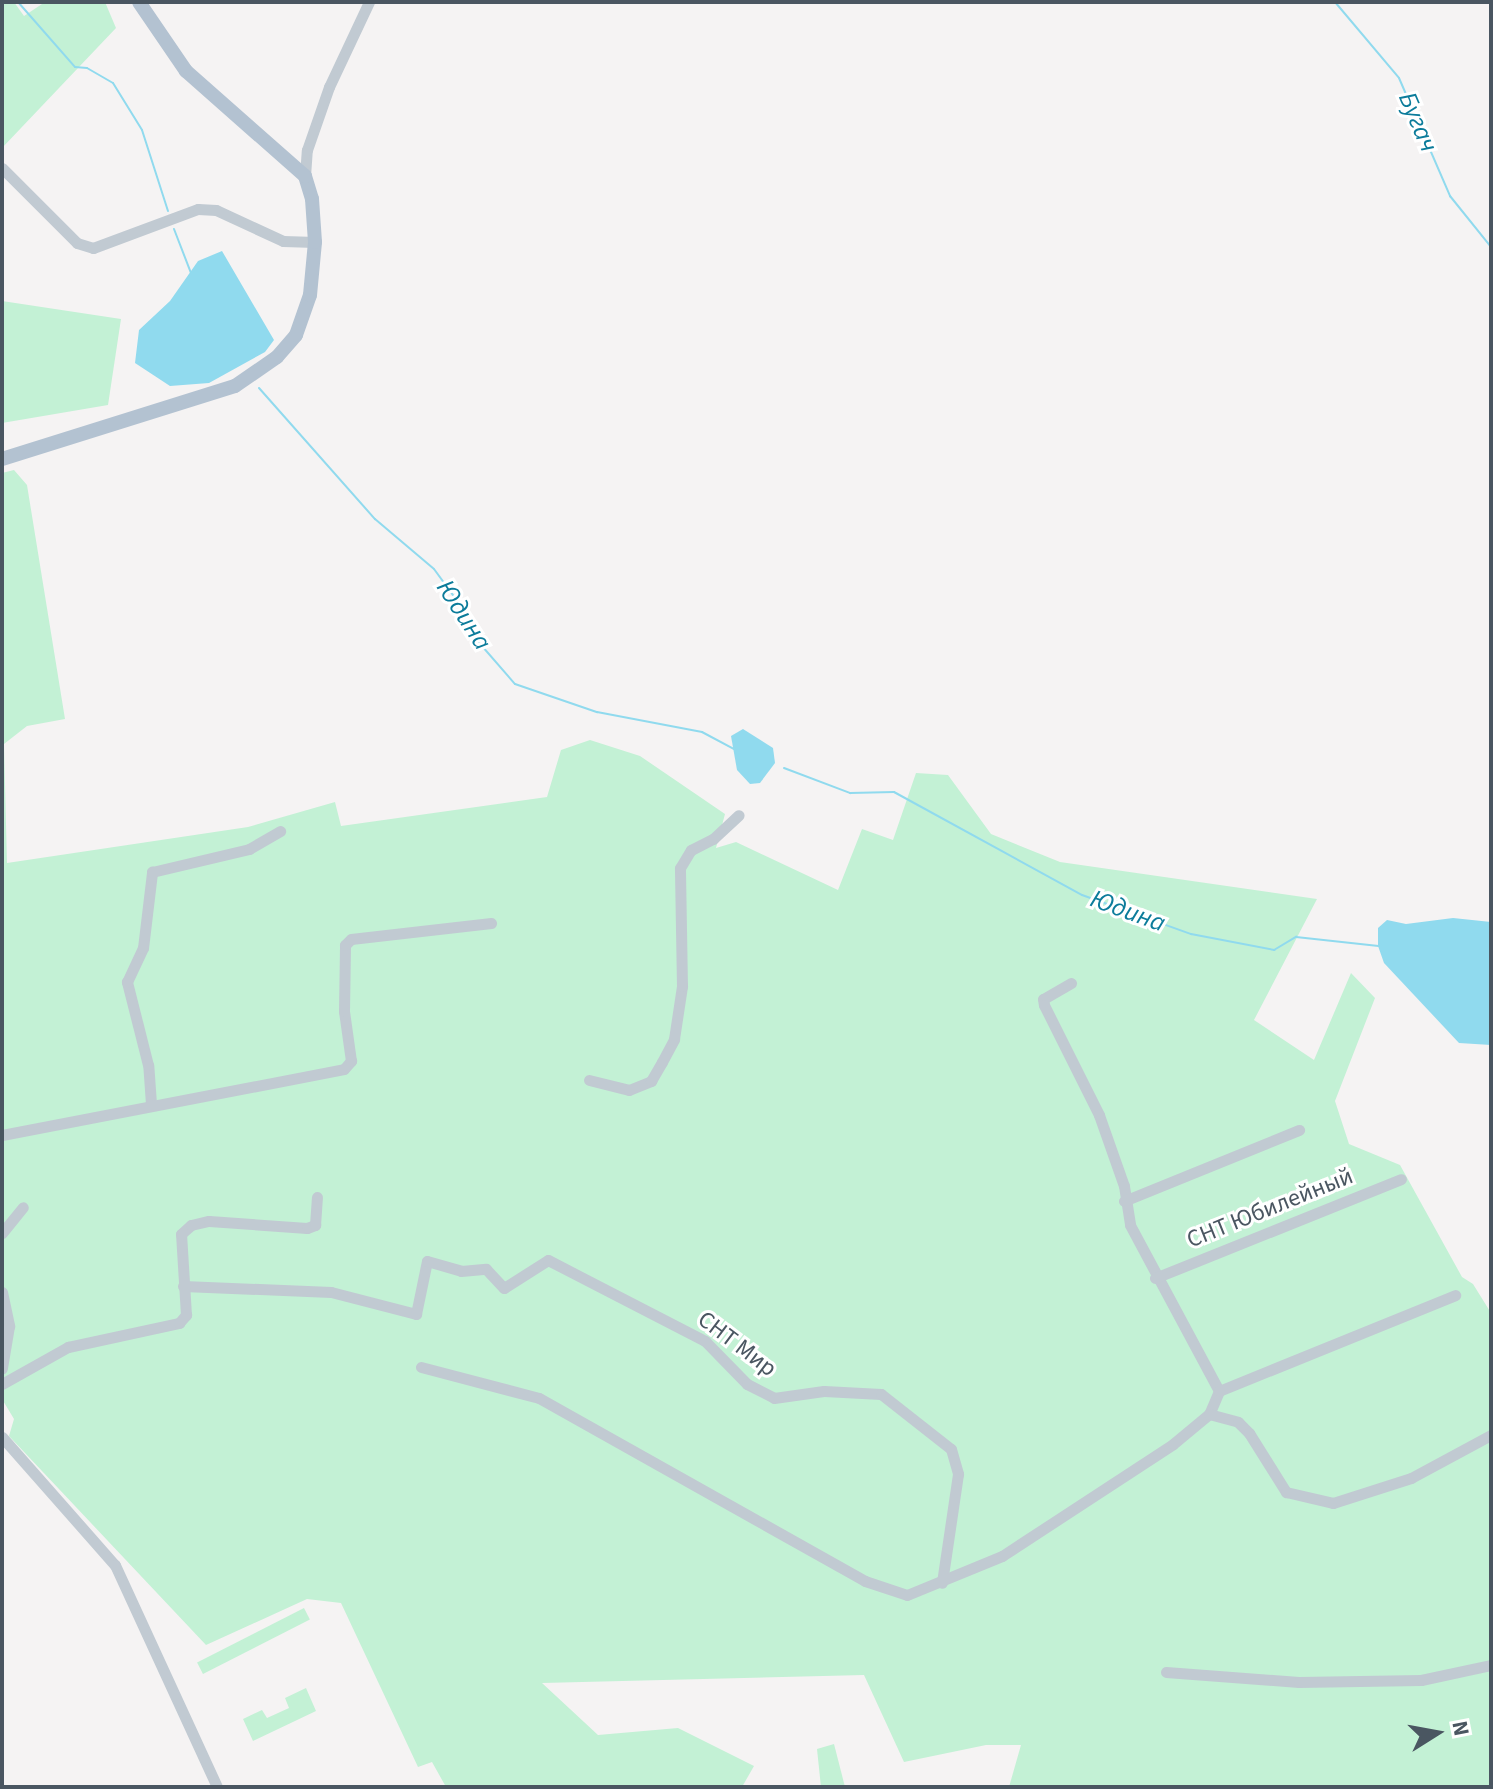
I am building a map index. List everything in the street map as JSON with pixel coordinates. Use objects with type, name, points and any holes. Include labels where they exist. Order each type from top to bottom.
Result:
[{"type":"main road","points":[[2,459],[173,409],[251,376],[296,335],[310,295],[315,242],[312,199],[305,176],[186,71],[139,2]]},
{"type":"street","points":[[305,176],[307,150],[329,87],[369,2]]},
{"type":"street","points":[[2,168],[77,243],[93,248],[198,209],[216,210],[283,241],[315,242]]},
{"type":"street","points":[[589,1080],[629,1090],[651,1081],[662,1062],[674,1039],[682,986],[680,868],[691,850],[713,839],[739,815]]},
{"type":"street","points":[[151,1104],[148,1065],[127,982],[143,948],[152,872],[249,849],[280,831]]},
{"type":"street","points":[[2,1135],[344,1069],[351,1061],[344,1011],[345,945],[351,939],[491,923]]},
{"type":"street","points":[[1071,983],[1043,999],[1044,1005],[1099,1115],[1124,1201],[1155,1278],[1219,1391]]},
{"type":"street","points":[[1124,1201],[1299,1130]]},
{"type":"street","name":"СНТ Юбилейный","points":[[1155,1278],[1401,1179]]},
{"type":"street","points":[[2,1384],[68,1347],[179,1323],[186,1315],[181,1234],[191,1225],[209,1221],[307,1228],[315,1225],[317,1197]]},
{"type":"street","points":[[2,1233],[23,1207]]},
{"type":"street","name":"СНТ Мир","points":[[183,1286],[331,1292],[416,1314],[427,1261],[461,1271],[486,1269],[504,1288],[548,1260],[705,1341],[747,1384],[774,1398],[824,1391],[881,1394],[951,1449],[958,1474],[942,1583]]},
{"type":"street","points":[[2,1292],[9,1326],[2,1368]]},
{"type":"street","points":[[421,1367],[539,1398],[865,1581],[907,1595],[1002,1556],[1054,1523],[1209,1414],[1219,1391],[1455,1295]]},
{"type":"street","points":[[1209,1414],[1238,1422],[1249,1433],[1286,1492],[1333,1503],[1411,1478],[1491,1435]]},
{"type":"street","points":[[2,1437],[115,1565],[217,1787]]},
{"type":"street","points":[[1166,1672],[1299,1682],[1421,1680],[1491,1665]]},
{"type":"green space","points":[[2,2],[14,2],[24,16],[45,2],[105,2],[116,28],[2,148]]},
{"type":"green space","points":[[2,301],[121,319],[108,405],[2,423]]},
{"type":"green space","points":[[14,470],[27,485],[65,719],[27,726],[4,744],[7,863],[248,827],[335,802],[341,826],[547,797],[561,750],[590,740],[640,756],[725,814],[716,848],[736,842],[838,890],[862,829],[893,840],[916,773],[948,775],[991,834],[1060,862],[1317,899],[1254,1020],[1314,1060],[1351,973],[1375,998],[1335,1101],[1349,1144],[1400,1165],[1462,1277],[1473,1284],[1491,1313],[1491,1787],[1009,1787],[1021,1745],[986,1745],[904,1762],[864,1675],[542,1683],[598,1735],[678,1728],[754,1766],[742,1787],[446,1787],[432,1762],[418,1767],[341,1603],[307,1599],[206,1645],[9,1436],[14,1419],[2,1399],[2,473]]},
{"type":"green space","points":[[304,1608],[310,1620],[203,1674],[197,1662]]},
{"type":"green space","points":[[306,1688],[316,1711],[253,1741],[243,1719],[262,1710],[267,1718],[289,1708],[285,1698]]},
{"type":"green space","points":[[834,1744],[845,1787],[821,1787],[817,1749]]},
{"type":"water","points":[[222,251],[274,340],[265,352],[209,383],[170,386],[135,363],[139,330],[170,301],[198,261]]},
{"type":"water","points":[[743,729],[773,748],[775,763],[760,783],[750,784],[737,770],[731,736]]},
{"type":"water","points":[[1453,918],[1491,922],[1491,1045],[1459,1043],[1384,963],[1378,946],[1378,928],[1387,920],[1406,924]]},
{"type":"waterway","name":"Юдина","points":[[18,2],[75,67],[87,68],[113,83],[142,130],[168,211]]},
{"type":"waterway","name":"Бугач","points":[[1335,2],[1399,78],[1450,196],[1491,247]]},
{"type":"waterway","name":"Юдина","points":[[174,229],[191,273]]},
{"type":"waterway","name":"Юдина","points":[[259,388],[375,519],[434,569],[458,602],[475,638],[515,684],[597,712],[702,732],[736,750]]},
{"type":"waterway","name":"Юдина","points":[[784,768],[850,793],[894,792],[1082,895],[1191,934],[1274,950],[1296,937],[1379,946]]}]
